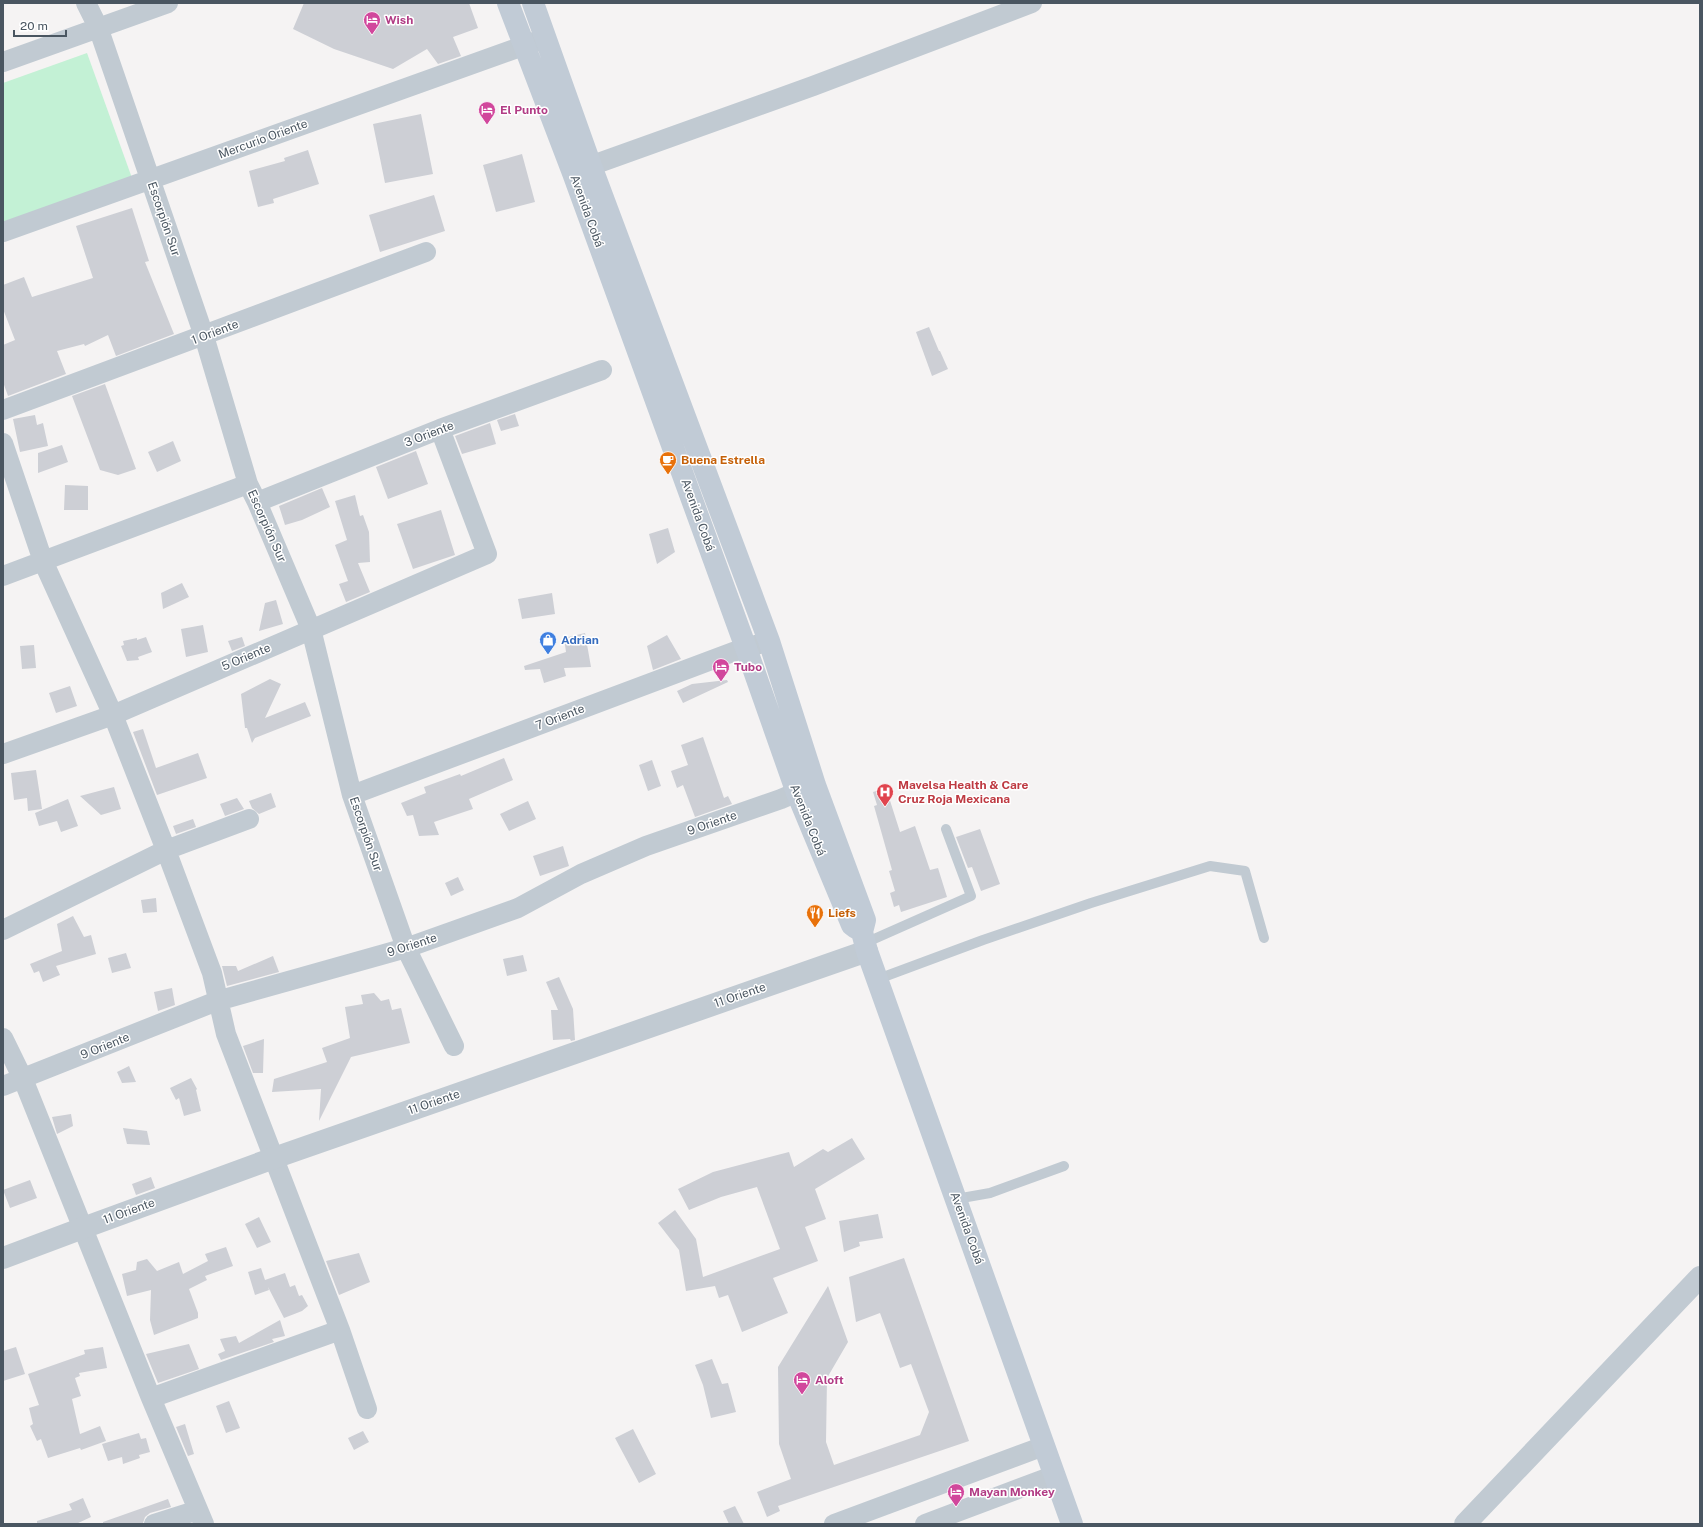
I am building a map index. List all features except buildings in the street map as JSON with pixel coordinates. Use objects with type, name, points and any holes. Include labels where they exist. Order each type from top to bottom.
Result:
[{"type":"main road","name":"Avenida Cobá","points":[[508,3],[524,46],[582,170],[769,640],[806,789]]},
{"type":"main road","name":"Avenida Cobá","points":[[533,3],[546,38],[582,170],[746,648],[806,789],[865,920],[865,942],[1072,1524]]},
{"type":"street","name":"Escorpión Sur","points":[[86,3],[98,27],[204,336],[248,484],[311,629],[352,795],[406,948],[454,1046]]},
{"type":"street","points":[[3,62],[168,3]]},
{"type":"street","points":[[582,170],[821,83],[1032,3]]},
{"type":"street","name":"Mercurio Oriente","points":[[3,232],[546,38]]},
{"type":"street","name":"1 Oriente","points":[[3,410],[426,252]]},
{"type":"street","name":"3 Oriente","points":[[257,502],[440,429],[602,370]]},
{"type":"street","name":"5 Oriente","points":[[3,754],[113,715],[487,554],[440,429]]},
{"type":"street","points":[[3,443],[43,561],[113,715],[166,850],[212,973],[217,1001],[226,1034],[340,1330],[367,1409]]},
{"type":"street","points":[[3,576],[248,484]]},
{"type":"street","name":"7 Oriente","points":[[352,795],[769,640]]},
{"type":"street","name":"9 Oriente","points":[[3,1086],[217,1001],[406,948],[518,908],[581,874],[646,846],[806,789]]},
{"type":"street","points":[[3,930],[166,850],[249,819]]},
{"type":"street","name":"11 Oriente","points":[[3,1258],[865,942]]},
{"type":"street","points":[[3,1038],[23,1079],[200,1517],[154,1524]]},
{"type":"street","points":[[1465,1524],[1700,1276]]},
{"type":"street","points":[[151,1398],[340,1330]]},
{"type":"street","points":[[834,1524],[1044,1446]]},
{"type":"street","points":[[925,1524],[1055,1475]]},
{"type":"lane","points":[[865,942],[971,896],[946,829]]},
{"type":"lane","points":[[878,979],[983,940],[1210,866],[1245,871],[1264,938]]},
{"type":"lane","points":[[956,1199],[990,1193],[1064,1166]]},
{"type":"green space","points":[[87,53],[132,178],[3,225],[3,83]]},
{"type":"place","name":"Wish","points":[[372,35]]},
{"type":"place","name":"El Punto","points":[[487,125]]},
{"type":"place","name":"Buena Estrella","points":[[668,475]]},
{"type":"place","name":"Adrian","points":[[548,655]]},
{"type":"place","name":"Tubo","points":[[721,682]]},
{"type":"place","name":"Mavelsa Health & Care Cruz Roja Mexicana","points":[[885,807]]},
{"type":"place","name":"Liefs","points":[[815,928]]},
{"type":"place","name":"Aloft","points":[[802,1395]]},
{"type":"place","name":"Mayan Monkey","points":[[956,1507]]}]
